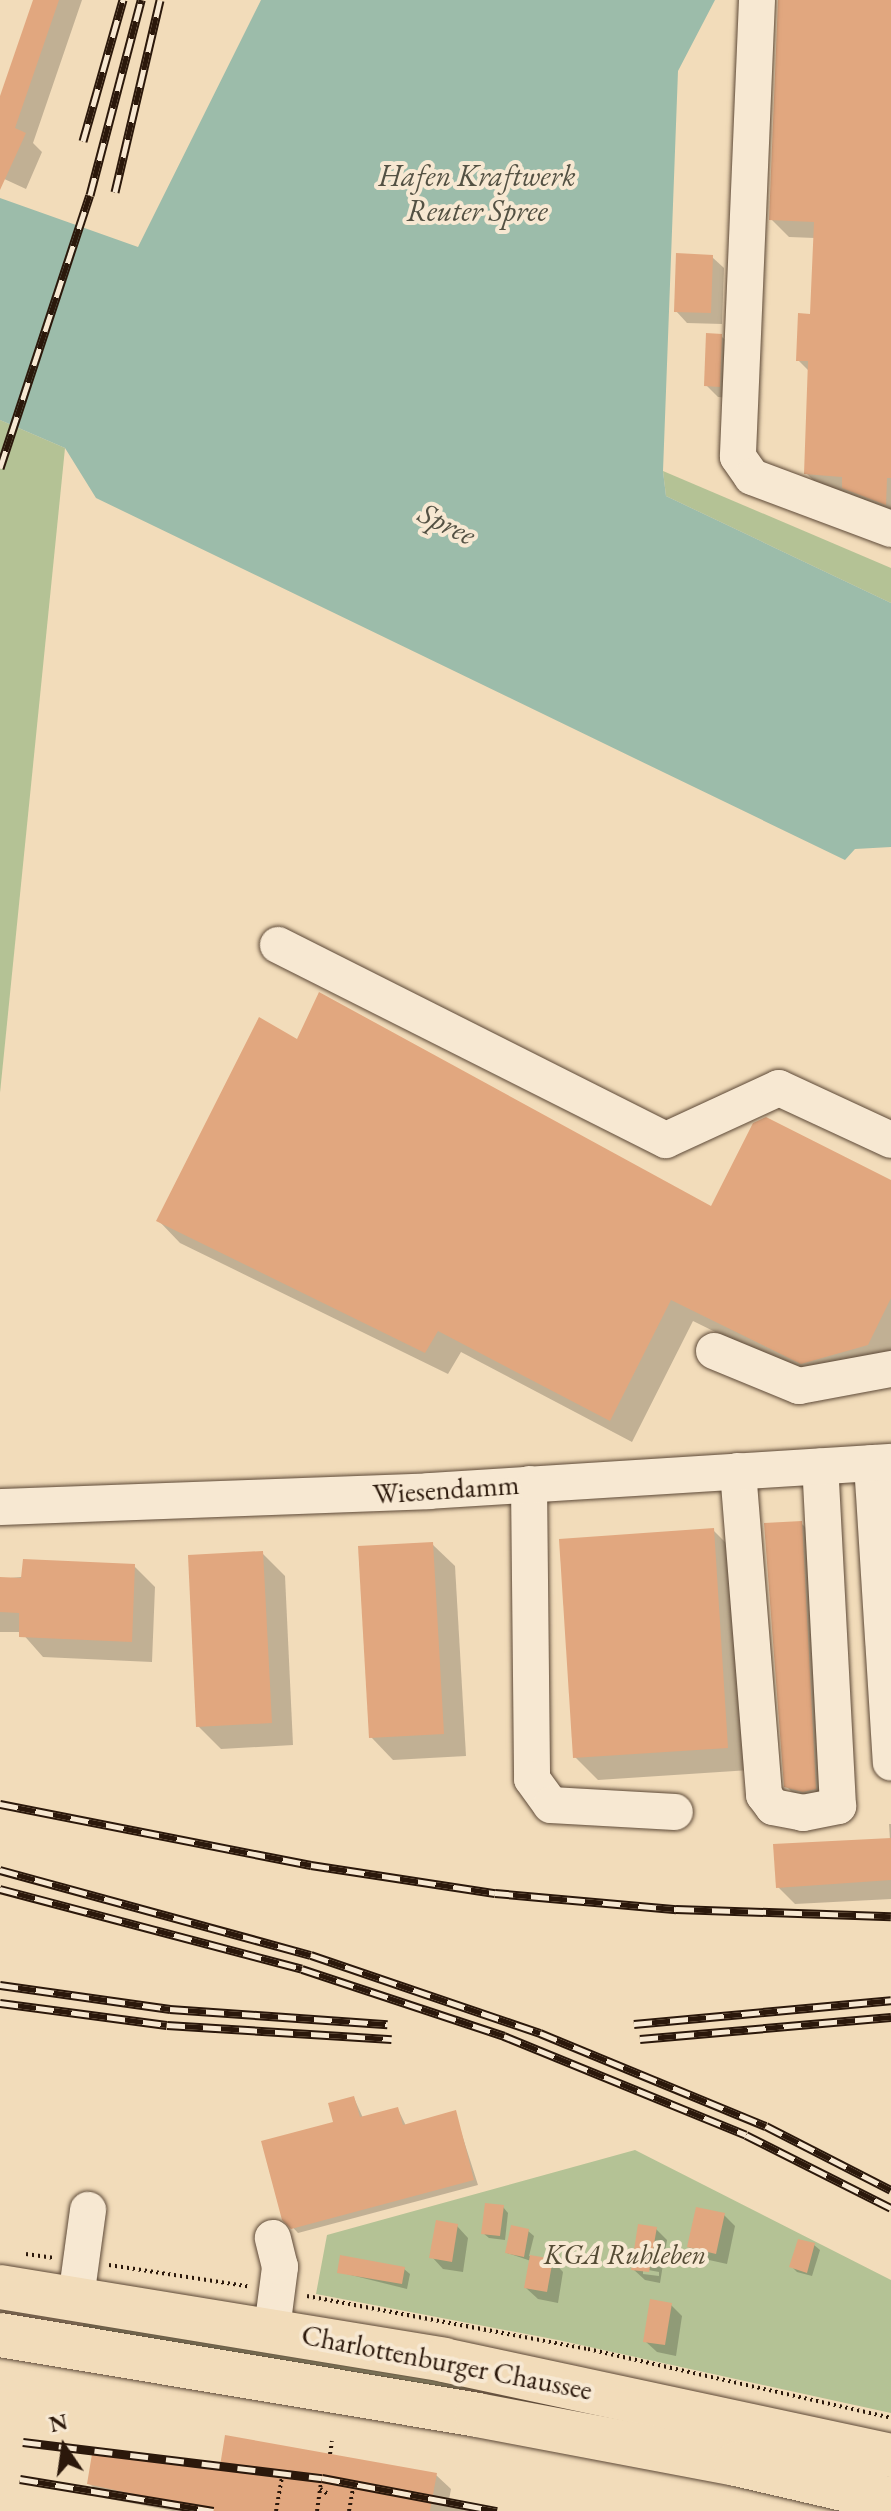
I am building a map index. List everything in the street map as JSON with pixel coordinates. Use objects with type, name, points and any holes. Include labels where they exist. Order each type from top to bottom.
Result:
[{"type":"main road","name":"Charlottenburger Chaussee","points":[[0,2289],[272,2329],[582,2387],[891,2456]]},
{"type":"main road","name":"Charlottenburger Chaussee","points":[[0,2335],[573,2433],[891,2500]]},
{"type":"street","points":[[757,0],[738,457],[752,477],[891,529]]},
{"type":"street","points":[[278,945],[666,1140],[779,1088],[891,1140]]},
{"type":"street","points":[[714,1351],[799,1386],[891,1369]]},
{"type":"street","points":[[882,1462],[891,1762]]},
{"type":"street","name":"Wiesendamm","points":[[0,1507],[174,1504],[882,1462]]},
{"type":"street","points":[[738,1471],[764,1795],[773,1807],[803,1813],[838,1806],[820,1466]]},
{"type":"street","points":[[529,1484],[532,1779],[551,1805],[675,1812]]},
{"type":"street","points":[[76,2298],[88,2210]]},
{"type":"street","points":[[272,2329],[280,2267],[273,2238]]},
{"type":"street","points":[[573,2433],[582,2387]]},
{"type":"path","points":[[330,2454],[332,2441]]},
{"type":"path","points":[[276,2511],[282,2478]]},
{"type":"path","points":[[317,2511],[321,2486],[328,2494]]},
{"type":"path","points":[[342,2505],[350,2509],[353,2489]]},
{"type":"green space","points":[[0,420],[65,448],[0,1093]]},
{"type":"green space","points":[[663,471],[891,568],[891,603],[666,496]]},
{"type":"green space","name":"KGA Ruhleben","points":[[635,2150],[891,2280],[891,2413],[558,2340],[316,2294],[327,2235]]},
{"type":"green space","points":[[84,2322],[217,2332],[480,2390],[443,2389],[82,2330]]},
{"type":"water","points":[[261,0],[715,0],[678,71],[663,471],[666,496],[891,603],[891,847],[855,849],[845,860],[96,498],[65,448],[0,420],[0,198],[138,247]]},
{"type":"building","points":[[33,0],[59,0],[15,128],[26,133],[0,190],[0,96]]},
{"type":"building","points":[[778,0],[891,0],[891,478],[887,478],[886,505],[842,488],[842,477],[804,474],[808,361],[796,361],[798,313],[810,314],[814,222],[769,220]]},
{"type":"building","points":[[676,253],[713,255],[711,313],[674,312]]},
{"type":"building","points":[[706,333],[722,334],[720,387],[704,386]]},
{"type":"building","points":[[319,992],[711,1206],[753,1123],[766,1117],[891,1180],[891,1298],[868,1345],[801,1364],[671,1300],[610,1421],[438,1331],[425,1353],[156,1221],[259,1017],[297,1039]]},
{"type":"building","points":[[802,1521],[816,1789],[803,1792],[784,1787],[764,1523]]},
{"type":"building","points":[[714,1528],[728,1748],[573,1758],[559,1539]]},
{"type":"building","points":[[433,1542],[444,1734],[369,1738],[358,1546]]},
{"type":"building","points":[[263,1551],[272,1723],[196,1727],[188,1555]]},
{"type":"building","points":[[23,1559],[135,1564],[132,1642],[19,1637],[19,1613],[0,1612],[0,1577],[21,1578]]},
{"type":"building","points":[[891,1838],[891,1880],[776,1888],[773,1844]]},
{"type":"building","points":[[354,2096],[360,2117],[398,2107],[403,2125],[456,2110],[474,2180],[291,2229],[282,2220],[261,2141],[333,2122],[328,2103]]},
{"type":"building","points":[[485,2203],[504,2205],[500,2236],[481,2234]]},
{"type":"building","points":[[696,2207],[725,2213],[716,2254],[687,2247]]},
{"type":"building","points":[[436,2220],[458,2224],[452,2262],[429,2258]]},
{"type":"building","points":[[638,2224],[657,2227],[649,2272],[631,2270]]},
{"type":"building","points":[[511,2225],[529,2229],[524,2257],[505,2253]]},
{"type":"building","points":[[798,2239],[815,2243],[807,2273],[789,2267]]},
{"type":"building","points":[[340,2255],[405,2267],[402,2284],[337,2273]]},
{"type":"building","points":[[530,2255],[553,2259],[547,2292],[524,2288]]},
{"type":"building","points":[[650,2299],[672,2303],[665,2345],[643,2342]]},
{"type":"building","points":[[225,2435],[437,2473],[430,2511],[212,2511],[87,2484],[92,2454],[220,2466]]},
{"type":"railway","points":[[83,141],[123,0]]},
{"type":"railway","points":[[0,468],[90,195],[141,0]]},
{"type":"railway","points":[[115,192],[160,0]]},
{"type":"railway","points":[[0,1804],[311,1865],[495,1893],[676,1909],[891,1916]]},
{"type":"railway","points":[[0,1870],[311,1955],[540,2033],[766,2126],[891,2190]]},
{"type":"railway","points":[[0,1889],[302,1969],[504,2036],[746,2135],[891,2208]]},
{"type":"railway","points":[[0,1985],[170,2009],[387,2024]]},
{"type":"railway","points":[[634,2024],[891,2000]]},
{"type":"railway","points":[[0,2003],[167,2025],[392,2039]]},
{"type":"railway","points":[[640,2039],[891,2017]]},
{"type":"railway","points":[[23,2442],[322,2478],[497,2511]]},
{"type":"railway","points":[[20,2479],[213,2511]]},
{"type":"water label","name":"Hafen Kraftwerk Reuter Spree","points":[[477,193]]},
{"type":"water label","name":"Spree","points":[[447,524]]}]
